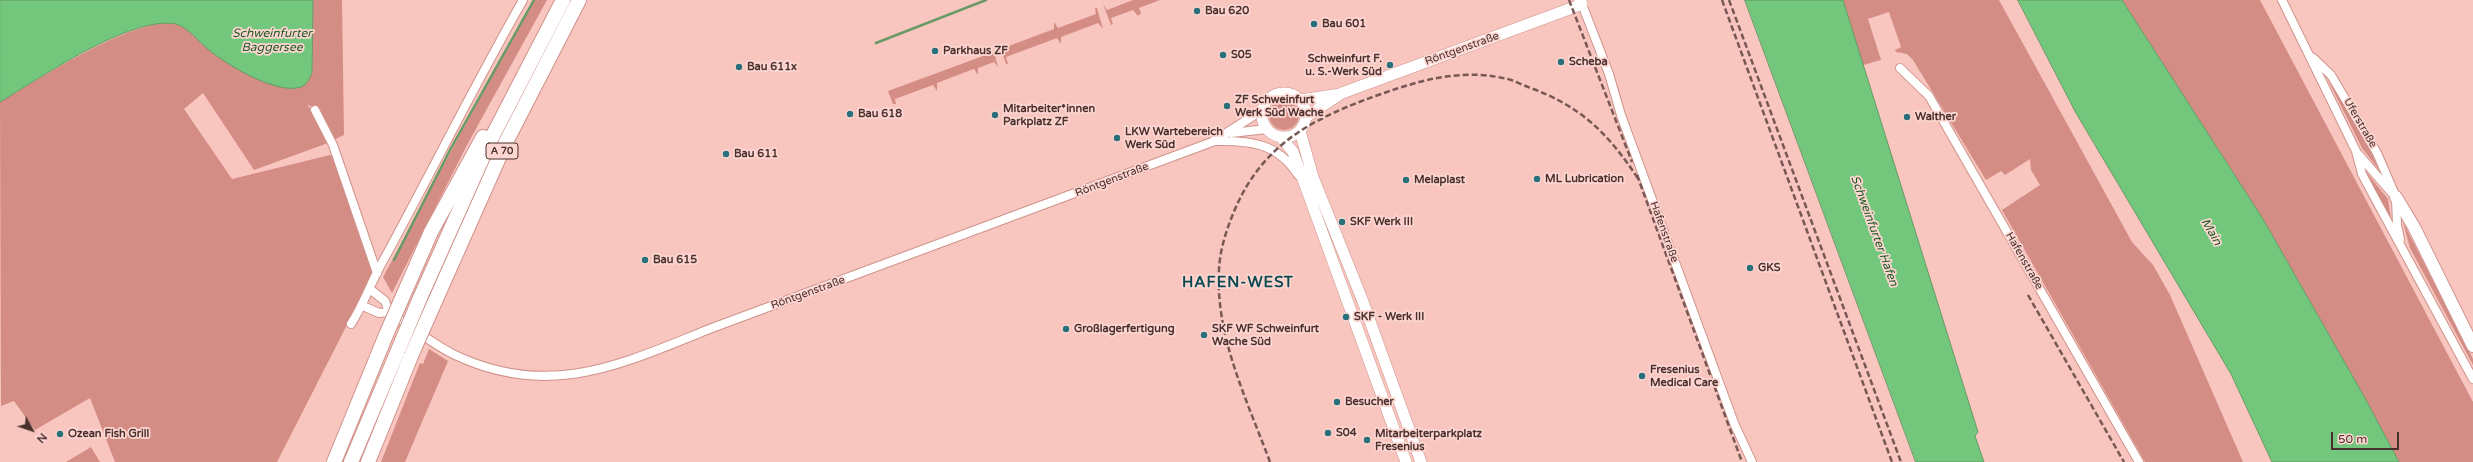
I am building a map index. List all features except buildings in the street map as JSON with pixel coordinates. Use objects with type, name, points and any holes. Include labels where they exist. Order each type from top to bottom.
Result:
[{"type":"highway","name":"A 70","points":[[352,462],[420,298],[473,178],[512,98],[563,0]]},
{"type":"highway","name":"A 70","points":[[368,462],[411,356],[505,144],[579,0]]},
{"type":"highway","points":[[334,462],[406,289],[457,182],[483,138],[512,98]]},
{"type":"main road","points":[[2396,197],[2414,227],[2473,346]]},
{"type":"street","points":[[352,324],[363,306],[378,273],[453,127],[523,0]]},
{"type":"street","name":"Uferstraße","points":[[2282,0],[2311,56],[2356,151],[2362,174],[2371,192],[2473,379]]},
{"type":"street","name":"Hafenstraße","points":[[1581,2],[1609,74],[1621,115],[1734,423],[1752,462]]},
{"type":"street","name":"Röntgenstraße","points":[[1301,100],[1342,93],[1581,2]]},
{"type":"street","name":"Uferstraße","points":[[2311,56],[2331,74],[2370,139],[2396,197],[2397,225],[2402,247]]},
{"type":"street","name":"Hafenstraße","points":[[1900,68],[1929,96],[2139,462]]},
{"type":"street","points":[[1281,137],[1289,137],[1300,131],[1306,117],[1305,108],[1301,100],[1288,92],[1275,94],[1269,98],[1261,111],[1261,117],[1267,129],[1281,137],[1293,152],[1406,462]]},
{"type":"street","name":"Röntgenstraße","points":[[1306,117],[1342,93]]},
{"type":"street","points":[[315,110],[333,144],[378,273]]},
{"type":"street","name":"Röntgenstraße","points":[[371,290],[385,302],[389,312],[454,354],[481,366],[525,376],[566,375],[603,368],[636,359],[712,328],[1212,142],[1261,111]]},
{"type":"street","name":"Röntgenstraße","points":[[1228,133],[1267,129]]},
{"type":"street","points":[[1300,131],[1313,177],[1362,299],[1421,462]]},
{"type":"street","points":[[1212,142],[1241,140],[1267,146],[1285,159],[1302,180]]},
{"type":"street","name":"Uferstraße","points":[[2356,151],[2396,197]]},
{"type":"street","points":[[1327,247],[1340,242]]},
{"type":"street","points":[[1349,303],[1362,299]]},
{"type":"street","name":"Röntgenstraße","points":[[363,306],[379,313],[389,312]]},
{"type":"street","points":[[1372,367],[1385,362]]},
{"type":"shaded area","points":[[313,0],[342,0],[344,135],[331,141],[320,109],[307,105],[316,115],[328,143],[254,170],[203,93],[184,109],[232,179],[330,155],[337,160],[374,272],[277,462],[115,462],[90,398],[35,430],[14,401],[1,406],[0,102],[62,65],[117,37],[143,27],[165,23],[181,26],[218,56],[234,66],[275,85],[312,73]]},
{"type":"shaded area","points":[[533,0],[547,0],[467,145],[392,293],[383,277]]},
{"type":"shaded area","points":[[1133,0],[1160,0],[1139,8],[1141,13],[1138,16],[1133,10],[1111,18],[1113,24],[1111,25],[1103,4],[1107,10]]},
{"type":"shaded area","points":[[1843,0],[1999,0],[2132,242],[2153,265],[2170,295],[2243,462],[2145,462],[2002,210],[2040,185],[2031,170],[2030,159],[2005,175],[2001,171],[1986,180],[1913,60],[1907,54],[1896,52],[1895,50],[1901,47],[1889,12],[1868,19],[1881,60],[1863,65]]},
{"type":"shaded area","points":[[2122,0],[2260,0],[2473,402],[2473,462],[2399,462],[2365,398],[2263,219]]},
{"type":"shaded area","points":[[1095,8],[1097,8],[1103,29],[1098,23],[1061,37],[1061,44],[1057,38],[1006,57],[1008,64],[1006,64],[999,43],[1003,48],[1006,47],[1054,29],[1054,22],[1058,28],[1096,14]]},
{"type":"shaded area","points":[[994,52],[998,67],[994,62],[978,68],[978,75],[974,69],[971,70],[937,83],[937,91],[933,85],[895,99],[896,104],[893,104],[888,91]]},
{"type":"shaded area","points":[[2326,76],[2364,137],[2379,170],[2362,148]]},
{"type":"shaded area","points":[[1284,100],[1295,104],[1299,115],[1295,126],[1284,130],[1273,126],[1269,115],[1273,104]]},
{"type":"shaded area","points":[[2367,173],[2388,199],[2391,219],[2366,174]]},
{"type":"shaded area","points":[[2403,222],[2473,359],[2473,365],[2410,248]]},
{"type":"shaded area","points":[[429,349],[448,361],[405,462],[381,462],[420,363],[423,364]]},
{"type":"shaded area","points":[[91,447],[100,462],[66,462]]},
{"type":"water","name":"Schweinfurter Baggersee","points":[[0,0],[313,0],[312,73],[309,80],[301,87],[279,87],[266,83],[217,56],[185,28],[176,24],[157,24],[135,29],[86,51],[0,102]]},
{"type":"water","name":"Schweinfurter Hafen","points":[[1745,0],[1843,0],[1978,432],[1975,436],[1984,462],[1916,462]]},
{"type":"water","name":"Main","points":[[2018,0],[2122,0],[2263,219],[2365,398],[2399,462],[2272,462],[2231,374],[2076,113]]},
{"type":"waterway","points":[[394,260],[450,150],[534,0]]},
{"type":"waterway","points":[[876,43],[986,0]]},
{"type":"railway","points":[[1569,0],[1632,162]]},
{"type":"railway","points":[[1722,0],[1892,462]]},
{"type":"railway","points":[[1729,0],[1901,462]]},
{"type":"railway","points":[[1270,462],[1234,367],[1227,343],[1219,294],[1219,269],[1226,234],[1233,214],[1245,190],[1258,169],[1274,152],[1292,137],[1333,113],[1356,103],[1411,84],[1456,75],[1487,76],[1516,82],[1547,95],[1578,112],[1592,123],[1616,148],[1639,180]]},
{"type":"railway","points":[[1637,175],[1742,462]]},
{"type":"railway","points":[[2028,295],[2124,462]]},
{"type":"place","name":"Bau 620","points":[[1197,11]]},
{"type":"place","name":"Bau 601","points":[[1314,24]]},
{"type":"place","name":"Parkhaus ZF","points":[[935,51]]},
{"type":"place","name":"S05","points":[[1223,55]]},
{"type":"place","name":"Scheba","points":[[1561,62]]},
{"type":"place","name":"Schweinfurt F. u. S.-Werk Süd","points":[[1390,65]]},
{"type":"place","name":"Bau 611x","points":[[739,67]]},
{"type":"place","name":"ZF Schweinfurt Werk Süd Wache","points":[[1227,106]]},
{"type":"place","name":"Bau 618","points":[[850,114]]},
{"type":"place","name":"Mitarbeiter*innen Parkplatz ZF","points":[[995,115]]},
{"type":"place","name":"Walther","points":[[1907,117]]},
{"type":"place","name":"LKW Wartebereich Werk Süd","points":[[1117,138]]},
{"type":"place","name":"Bau 611","points":[[726,154]]},
{"type":"place","name":"ML Lubrication","points":[[1537,179]]},
{"type":"place","name":"Melaplast","points":[[1406,180]]},
{"type":"place","name":"SKF Werk III","points":[[1342,222]]},
{"type":"place","name":"Bau 615","points":[[645,260]]},
{"type":"place","name":"GKS","points":[[1750,268]]},
{"type":"place","name":"SKF - Werk III","points":[[1346,317]]},
{"type":"place","name":"Großlagerfertigung","points":[[1066,329]]},
{"type":"place","name":"SKF WF Schweinfurt Wache Süd","points":[[1204,335]]},
{"type":"place","name":"Fresenius Medical Care","points":[[1642,376]]},
{"type":"place","name":"Besucher","points":[[1337,402]]},
{"type":"place","name":"S04","points":[[1328,433]]},
{"type":"place","name":"Ozean Fish Grill","points":[[60,434]]},
{"type":"place","name":"Mitarbeiterparkplatz Fresenius","points":[[1367,440]]},
{"type":"district","name":"HAFEN-WEST","points":[[1238,283]]}]
